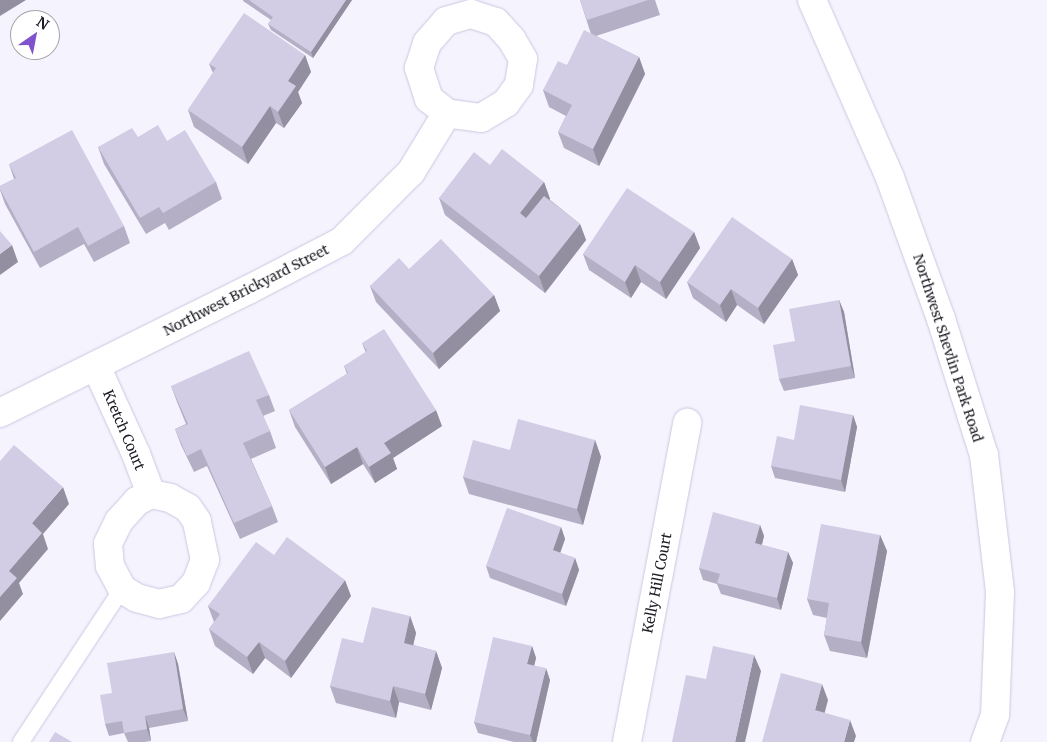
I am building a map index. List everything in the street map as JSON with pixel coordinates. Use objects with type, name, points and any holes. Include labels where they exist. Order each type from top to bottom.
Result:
[{"type":"street","name":"Northwest Shevlin Park Road","points":[[812,0],[890,178],[941,319],[984,455],[1000,592],[995,715],[985,742]]},
{"type":"street","name":"Northwest Brickyard Street","points":[[0,413],[342,241],[411,172],[447,113]]},
{"type":"street","name":"Kretch Court","points":[[96,366],[136,454],[151,494]]},
{"type":"street","name":"Kelly Hill Court","points":[[627,742],[687,423]]},
{"type":"street","points":[[151,494],[170,498],[188,508],[197,521],[205,560],[196,583],[181,599],[159,604],[137,598],[122,589],[110,566],[108,544],[118,521],[137,501],[151,494]]},
{"type":"street","name":"Northwest Shevlin Park Road","points":[[995,715],[1006,742]]},
{"type":"lane","points":[[21,742],[122,589]]},
{"type":"building","points":[[249,0],[346,0],[311,52],[268,24],[273,17]]},
{"type":"building","points":[[580,0],[648,0],[587,20]]},
{"type":"building","points":[[244,13],[305,55],[288,81],[296,86],[278,112],[270,106],[242,147],[188,110],[216,68],[209,64]]},
{"type":"building","points":[[584,30],[639,57],[593,149],[558,132],[572,105],[543,90],[558,61],[567,65]]},
{"type":"building","points":[[158,125],[167,141],[185,130],[216,182],[163,213],[159,207],[140,218],[98,147],[132,128],[138,137]]},
{"type":"building","points":[[72,130],[124,226],[88,246],[78,227],[34,252],[0,186],[16,178],[9,164]]},
{"type":"building","points":[[502,149],[544,182],[520,213],[526,218],[544,196],[580,224],[539,276],[439,198],[474,152],[490,165]]},
{"type":"building","points":[[627,188],[694,232],[660,282],[635,265],[625,282],[583,254]]},
{"type":"building","points":[[732,217],[792,259],[758,308],[731,289],[720,305],[687,282]]},
{"type":"building","points":[[0,231],[12,245],[0,254]]},
{"type":"building","points":[[441,239],[494,295],[433,353],[370,286],[399,258],[409,269]]},
{"type":"building","points":[[839,300],[851,366],[779,379],[773,345],[795,341],[789,309]]},
{"type":"building","points":[[384,329],[436,410],[384,443],[391,453],[369,467],[357,447],[325,467],[289,410],[348,373],[344,366],[367,351],[362,343]]},
{"type":"building","points":[[249,351],[269,395],[256,400],[270,431],[243,443],[272,506],[234,523],[201,449],[187,456],[175,429],[188,424],[171,386]]},
{"type":"building","points":[[800,405],[853,415],[841,480],[771,466],[777,436],[794,440]]},
{"type":"building","points":[[518,419],[595,440],[577,509],[463,477],[473,440],[510,450]]},
{"type":"building","points":[[14,445],[63,487],[32,523],[42,533],[9,571],[17,578],[0,597],[0,461]]},
{"type":"building","points":[[507,508],[561,527],[553,550],[575,558],[562,594],[486,566]]},
{"type":"building","points":[[713,512],[760,525],[755,543],[788,552],[777,598],[717,583],[720,574],[699,568]]},
{"type":"building","points":[[821,524],[880,535],[861,642],[824,635],[829,603],[807,599]]},
{"type":"building","points":[[287,537],[345,580],[285,661],[259,642],[247,657],[209,629],[220,614],[208,606],[256,542],[274,555]]},
{"type":"building","points":[[372,607],[410,616],[404,643],[436,651],[425,694],[393,686],[390,701],[330,686],[342,638],[363,643]]},
{"type":"building","points":[[493,637],[532,646],[527,664],[546,668],[530,735],[474,722]]},
{"type":"building","points":[[713,646],[754,655],[735,742],[672,742],[686,675],[706,679]]},
{"type":"building","points":[[174,652],[183,709],[145,716],[147,729],[124,733],[122,721],[105,724],[100,695],[112,693],[107,663]]},
{"type":"building","points":[[781,673],[822,684],[815,710],[850,720],[844,742],[762,742]]},
{"type":"building","points":[[55,732],[72,742],[49,742]]}]
